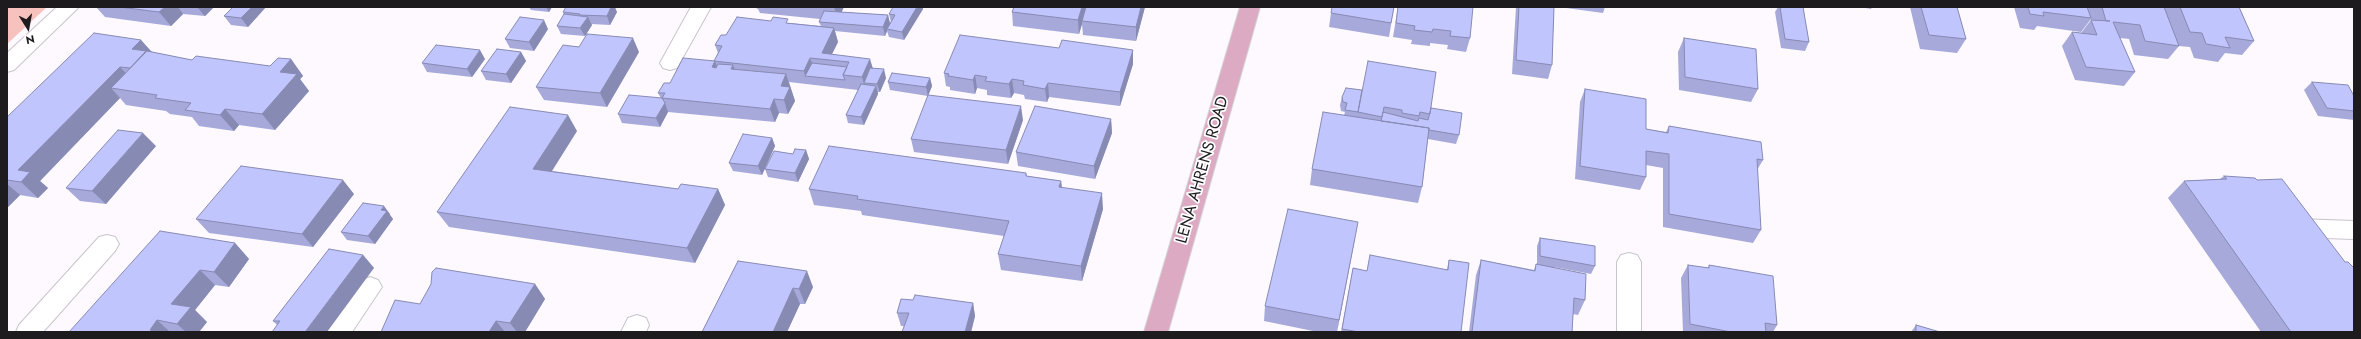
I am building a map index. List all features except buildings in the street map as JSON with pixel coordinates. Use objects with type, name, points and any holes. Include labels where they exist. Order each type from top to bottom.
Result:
[{"type":"main road","name":"LENA AHRENS ROAD","points":[[1156,332],[1250,7]]},
{"type":"street","points":[[7,65],[69,7]]},
{"type":"street","points":[[670,63],[701,7]]},
{"type":"street","points":[[2298,228],[2354,230]]},
{"type":"street","points":[[28,332],[106,244]]},
{"type":"street","points":[[1629,262],[1629,332]]},
{"type":"street","points":[[338,332],[370,287]]},
{"type":"shaded area","points":[[7,7],[47,7],[7,44]]}]
